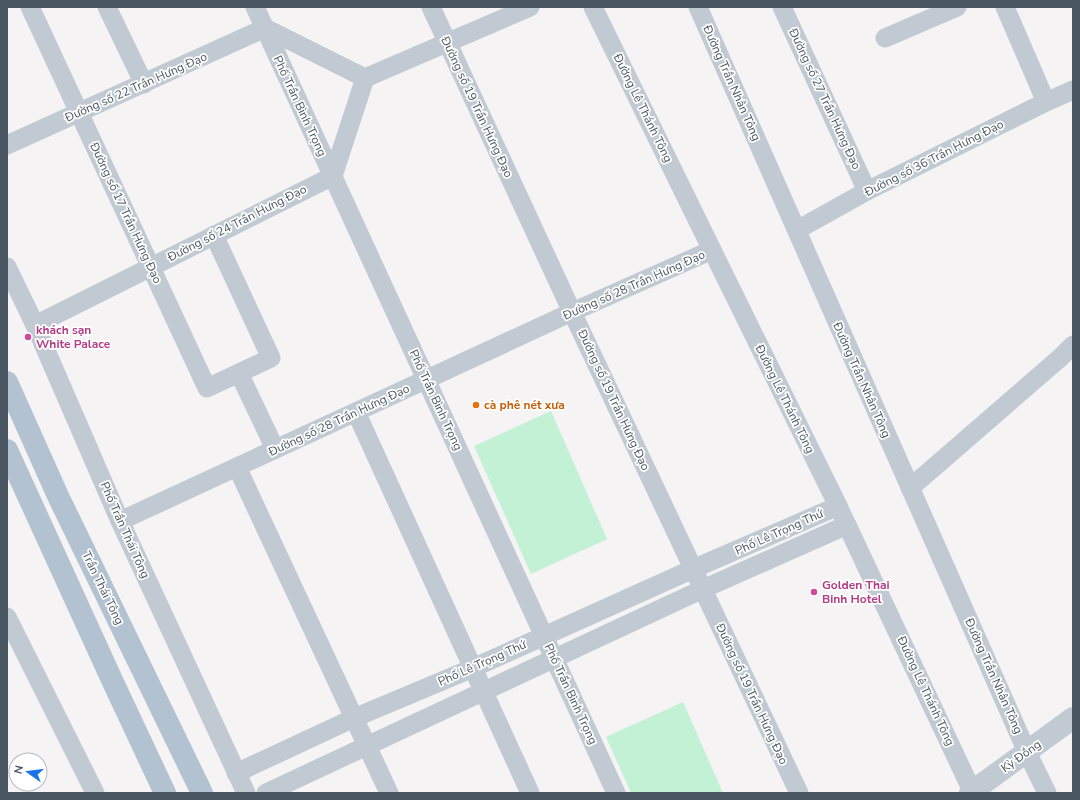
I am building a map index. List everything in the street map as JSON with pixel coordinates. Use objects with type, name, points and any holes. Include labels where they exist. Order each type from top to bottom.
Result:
[{"type":"main road","name":"Trần Thái Tông","points":[[7,382],[58,496],[202,793]]},
{"type":"main road","points":[[7,450],[165,793]]},
{"type":"street","name":"Đường số 17 Trần Hưng Đạo","points":[[30,7],[207,388],[271,358],[214,235]]},
{"type":"street","points":[[107,7],[144,84]]},
{"type":"street","name":"Phố Trần Bình Trọng","points":[[255,7],[616,793]]},
{"type":"street","name":"Đường số 19 Trần Hưng Đạo","points":[[431,7],[572,312],[799,793]]},
{"type":"street","points":[[333,176],[365,78],[530,7]]},
{"type":"street","name":"Đường Lê Thánh Tông","points":[[593,7],[847,524],[972,792]]},
{"type":"street","name":"Đường Trần Nhân Tông","points":[[698,7],[1027,752],[1047,793]]},
{"type":"street","name":"Đường số 27 Trần Hưng Đạo","points":[[782,7],[867,191]]},
{"type":"street","points":[[885,38],[957,7]]},
{"type":"street","points":[[1005,7],[1046,102]]},
{"type":"street","name":"Đường số 22 Trần Hưng Đạo","points":[[7,145],[265,28]]},
{"type":"street","points":[[265,28],[365,78]]},
{"type":"street","name":"Đường số 36 Trần Hưng Đạo","points":[[797,230],[867,191],[1073,90]]},
{"type":"street","name":"Đường số 24 Trần Hưng Đạo","points":[[35,325],[333,176]]},
{"type":"street","name":"Đường số 28 Trần Hưng Đạo","points":[[120,521],[572,312],[712,250]]},
{"type":"street","name":"Phố Trần Thái Tông","points":[[7,267],[35,325],[120,521],[246,793]]},
{"type":"street","points":[[910,488],[1073,345]]},
{"type":"street","points":[[239,373],[275,449]]},
{"type":"street","points":[[356,412],[530,793]]},
{"type":"street","points":[[237,467],[389,793]]},
{"type":"street","name":"Phố Lê Trọng Thứ","points":[[236,773],[354,718],[473,668],[693,569],[838,506]]},
{"type":"street","name":"Phố Lê Trọng Thứ","points":[[266,793],[703,589],[847,524]]},
{"type":"street","points":[[7,617],[95,793]]},
{"type":"street","name":"Kỳ Đồng","points":[[972,792],[1073,718]]},
{"type":"green space","points":[[551,411],[607,539],[531,574],[474,446]]},
{"type":"green space","points":[[683,702],[723,793],[631,793],[606,737]]},
{"type":"place","name":"khách sạn White Palace","points":[[28,337]]},
{"type":"place","name":"cà phê nét xưa","points":[[476,405]]},
{"type":"place","name":"Golden Thai Binh Hotel","points":[[814,592]]}]
